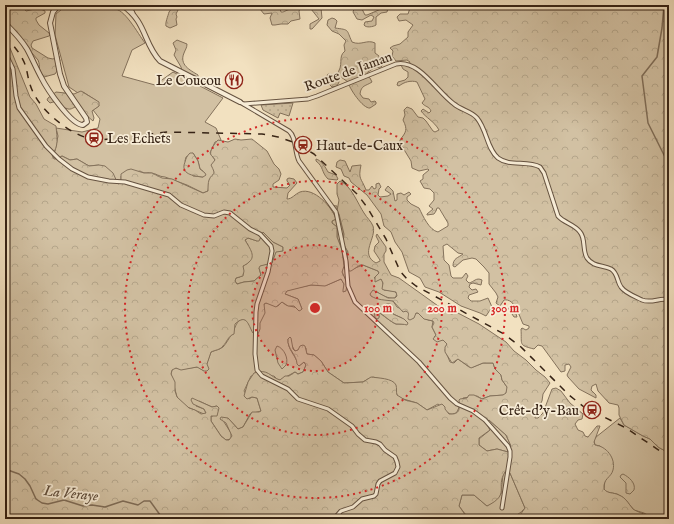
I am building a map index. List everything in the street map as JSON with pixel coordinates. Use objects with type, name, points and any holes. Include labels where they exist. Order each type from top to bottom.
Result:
[{"type":"street","points":[[5,23],[24,44],[44,82],[59,104],[75,122],[81,126],[86,122],[86,118],[64,86],[60,74],[50,23],[53,12],[59,5]]},
{"type":"street","points":[[122,5],[133,13]]},
{"type":"street","points":[[129,5],[143,29],[155,55],[160,61],[242,103],[292,133],[299,161],[336,212],[346,261],[348,286],[355,302],[419,362],[452,400],[485,420],[508,446],[510,457],[502,508]]},
{"type":"street","points":[[5,52],[13,69],[19,108],[54,154],[72,169],[88,177],[125,182],[169,195],[181,205],[204,215],[214,216],[224,212],[230,213],[250,229],[260,234],[271,246],[272,251],[268,272],[257,304],[256,312],[255,354],[260,374],[276,384],[288,389],[298,399],[328,409],[352,426],[365,440],[380,444],[385,450],[395,457],[398,466],[395,473],[380,481],[374,496],[362,499],[353,507],[341,511],[334,519]]},
{"type":"street","name":"Route de Jaman","points":[[242,103],[308,99],[396,64],[405,63],[415,67],[451,102],[460,108],[471,112],[476,117],[480,122],[493,153],[498,158],[506,162],[526,163],[540,167],[544,173],[558,216],[562,221],[573,226],[580,232],[583,238],[584,252],[589,260],[597,266],[612,270],[624,290],[642,300],[653,302],[665,299],[669,300]]},
{"type":"green space","points":[[5,5],[21,5],[26,11],[39,8],[45,11],[45,13],[36,18],[36,20],[39,25],[50,35],[33,41],[31,45],[32,48],[48,58],[53,59],[59,56],[60,61],[56,65],[57,71],[55,74],[44,77],[42,75],[38,60],[5,22]]},
{"type":"green space","points":[[67,5],[109,5],[113,9],[122,12],[145,43],[132,50],[122,76],[155,85],[173,72],[223,98],[205,122],[216,128],[221,140],[215,142],[210,153],[215,160],[214,175],[210,179],[208,191],[203,193],[165,177],[140,171],[121,176],[121,183],[118,184],[99,165],[89,166],[77,159],[70,160],[62,156],[57,159],[52,157],[55,151],[58,136],[56,128],[82,132],[98,128],[100,119],[93,110],[99,106],[97,101],[83,92],[78,93],[69,87],[55,35],[56,14]],"holes":[[[193,153],[198,161],[200,169],[203,171],[203,177],[193,176],[185,161],[186,157]]]},
{"type":"green space","points":[[172,5],[175,5],[176,7],[185,5],[183,8],[179,8],[176,14],[177,25],[170,28],[166,26],[166,23]]},
{"type":"green space","points":[[260,5],[289,5],[288,7],[280,9],[281,12],[283,12],[299,5],[300,19],[291,21],[288,24],[272,25],[270,18],[272,13],[264,14],[260,9]]},
{"type":"green space","points":[[313,5],[319,5],[321,8],[322,18],[312,29],[310,29],[310,24],[319,19],[311,9]]},
{"type":"green space","points":[[360,5],[364,5],[362,9],[365,15],[367,15],[381,9],[384,5],[389,5],[387,12],[381,13],[376,17],[376,25],[366,27],[364,25],[365,22],[372,21],[374,17],[371,15],[362,20],[357,19],[353,12],[354,9]]},
{"type":"green space","points":[[411,5],[669,5],[669,453],[658,447],[650,439],[624,425],[619,415],[618,405],[609,403],[598,391],[596,384],[592,386],[591,390],[596,395],[596,398],[579,389],[568,377],[567,375],[571,367],[569,364],[565,365],[565,371],[561,372],[542,346],[538,345],[534,349],[522,344],[521,329],[526,330],[529,326],[523,324],[518,312],[516,314],[517,317],[514,317],[508,308],[511,307],[513,310],[515,308],[514,304],[508,300],[504,300],[500,306],[496,303],[498,297],[489,284],[489,273],[476,259],[472,258],[463,260],[455,267],[453,266],[454,261],[463,254],[458,253],[447,244],[443,246],[444,260],[449,265],[451,276],[453,278],[462,278],[466,273],[468,276],[466,280],[469,283],[477,279],[482,280],[481,285],[473,283],[470,284],[469,287],[472,290],[476,289],[478,292],[469,295],[468,298],[471,301],[480,301],[488,298],[492,307],[486,316],[461,306],[439,292],[425,287],[420,278],[409,272],[402,252],[395,242],[391,232],[384,226],[381,214],[367,195],[351,182],[349,178],[344,176],[341,169],[336,167],[337,162],[340,160],[345,161],[350,172],[352,166],[361,165],[360,178],[366,190],[369,190],[372,186],[374,189],[376,188],[376,184],[379,183],[381,187],[378,195],[380,197],[388,196],[391,194],[385,190],[388,186],[393,191],[395,201],[397,200],[397,194],[401,193],[404,195],[409,192],[411,194],[407,197],[407,200],[419,208],[432,229],[438,232],[448,226],[448,223],[439,208],[437,208],[434,214],[427,215],[433,209],[429,206],[434,200],[434,193],[430,189],[424,188],[420,181],[423,179],[423,175],[429,170],[419,171],[412,168],[411,161],[400,143],[400,140],[406,131],[403,120],[405,115],[404,110],[407,107],[412,109],[418,117],[423,118],[433,131],[435,132],[439,130],[435,124],[421,111],[423,109],[429,113],[431,111],[422,103],[425,99],[417,82],[410,81],[399,86],[397,85],[398,82],[405,80],[408,77],[408,72],[403,69],[401,65],[408,66],[410,62],[407,60],[396,61],[392,56],[393,51],[390,48],[400,44],[408,37],[408,32],[413,25],[406,20],[399,21],[397,17],[400,14],[408,14]]},
{"type":"green space","points":[[332,18],[337,21],[335,28],[347,31],[352,42],[375,43],[375,53],[379,56],[379,59],[383,65],[368,72],[367,76],[372,82],[363,87],[360,94],[363,98],[369,99],[371,102],[376,102],[376,104],[370,108],[360,102],[348,82],[341,77],[338,78],[339,82],[337,86],[332,87],[325,80],[328,74],[336,75],[339,71],[341,56],[345,51],[344,45],[346,41],[339,34],[332,31],[327,25],[328,20]]},
{"type":"green space","points":[[177,40],[187,44],[183,57],[184,64],[198,75],[198,77],[182,71],[174,55],[176,50],[173,43]]},
{"type":"green space","points":[[5,42],[10,48],[30,97],[36,104],[44,119],[56,126],[57,145],[52,155],[54,159],[62,156],[70,160],[77,159],[89,166],[105,166],[113,173],[118,184],[121,183],[121,174],[131,169],[144,173],[152,173],[162,178],[172,179],[203,193],[208,191],[210,177],[214,174],[211,165],[215,160],[211,155],[211,151],[217,141],[228,142],[235,139],[252,139],[267,151],[274,164],[279,169],[281,174],[279,180],[273,184],[273,187],[287,188],[290,185],[287,179],[294,179],[297,183],[288,193],[287,199],[300,192],[311,192],[322,199],[334,214],[336,219],[332,221],[332,223],[337,227],[337,237],[342,250],[344,266],[342,272],[347,283],[346,291],[343,292],[344,284],[341,279],[325,286],[311,285],[287,291],[285,294],[298,299],[302,309],[301,310],[299,311],[294,306],[288,306],[282,302],[276,307],[266,303],[264,304],[265,313],[260,323],[258,334],[253,333],[247,321],[239,321],[235,324],[234,334],[222,347],[211,352],[207,364],[209,369],[207,371],[197,367],[181,370],[176,368],[172,370],[171,374],[175,382],[177,397],[189,408],[201,414],[206,413],[204,409],[193,404],[191,400],[192,398],[212,407],[217,406],[219,408],[217,416],[211,416],[211,421],[221,436],[226,440],[229,440],[232,436],[226,423],[220,419],[221,417],[228,418],[238,429],[243,427],[252,412],[261,411],[257,398],[252,397],[247,399],[244,396],[248,382],[254,373],[266,372],[280,380],[295,372],[298,374],[303,372],[306,365],[304,362],[299,366],[297,364],[288,343],[288,339],[290,337],[293,349],[295,351],[298,350],[300,346],[305,346],[307,354],[314,355],[321,361],[328,372],[344,383],[363,382],[371,377],[392,381],[396,385],[397,395],[405,400],[417,403],[427,410],[442,404],[449,414],[455,414],[459,409],[459,400],[467,398],[469,395],[474,395],[482,399],[490,396],[503,395],[506,393],[507,387],[502,380],[501,375],[495,369],[493,363],[483,363],[471,368],[458,359],[452,363],[445,352],[445,347],[447,344],[443,340],[437,342],[433,339],[436,335],[432,327],[434,323],[433,321],[424,319],[418,313],[416,313],[414,318],[410,320],[408,319],[408,313],[406,311],[403,312],[393,301],[378,299],[371,296],[370,294],[373,290],[388,298],[395,298],[397,296],[396,292],[382,289],[383,283],[381,279],[375,282],[375,277],[379,273],[378,271],[360,265],[349,271],[347,257],[348,252],[343,243],[344,234],[337,211],[339,200],[337,194],[337,184],[340,181],[348,186],[373,226],[374,231],[369,251],[371,259],[376,263],[380,261],[374,251],[375,246],[379,242],[376,236],[377,234],[386,247],[384,262],[391,275],[399,278],[448,313],[452,314],[456,312],[479,324],[506,342],[550,383],[543,394],[542,401],[536,411],[535,418],[538,418],[543,413],[552,389],[556,388],[561,391],[570,403],[583,414],[582,419],[578,420],[575,424],[578,430],[583,432],[585,436],[588,437],[597,426],[600,426],[594,442],[595,445],[603,448],[609,453],[612,457],[614,466],[612,473],[606,480],[604,489],[607,492],[621,496],[636,511],[651,517],[660,516],[664,519],[508,519],[520,515],[525,508],[510,473],[505,472],[501,482],[501,494],[499,498],[487,506],[474,495],[462,495],[459,506],[466,516],[466,519],[5,519]],"holes":[[[263,232],[273,242],[283,247],[283,251],[276,252],[272,263],[260,266],[259,268],[261,275],[254,281],[237,284],[235,281],[236,278],[243,276],[243,266],[247,264],[252,257],[251,251],[245,240],[248,238],[259,241]],[[489,420],[506,435],[511,446],[508,452],[497,449],[487,451],[479,445],[479,438],[490,430],[486,423]]]},
{"type":"green space","points":[[81,91],[99,102],[99,106],[92,111],[94,118],[93,121],[86,115],[80,106],[68,109],[55,102],[50,103],[47,100],[56,92],[74,94]]},
{"type":"green space","points":[[293,103],[289,116],[280,113],[278,118],[263,110],[261,105]]},
{"type":"green space","points":[[190,153],[193,153],[198,161],[200,169],[205,173],[206,175],[203,177],[188,174],[184,169],[187,156]]},
{"type":"green space","points":[[316,159],[325,166],[328,172],[336,175],[338,179],[328,179]]},
{"type":"green space","points":[[328,205],[337,206],[337,211],[344,234],[343,239],[348,252],[348,268],[355,268],[363,265],[378,271],[379,273],[374,278],[382,279],[384,290],[394,291],[397,294],[395,298],[390,298],[376,291],[378,297],[393,301],[397,307],[408,312],[409,314],[414,315],[418,313],[428,320],[433,321],[432,327],[436,335],[434,337],[446,341],[447,344],[445,350],[450,362],[454,363],[458,359],[469,367],[483,363],[493,363],[495,369],[501,375],[502,380],[508,389],[505,395],[490,396],[482,399],[477,396],[463,398],[457,412],[454,414],[447,412],[438,404],[427,410],[417,403],[400,398],[397,395],[393,382],[373,377],[363,382],[344,383],[328,372],[321,361],[314,355],[307,354],[306,348],[295,351],[288,339],[290,349],[299,366],[304,362],[306,365],[303,372],[298,374],[295,372],[280,380],[274,376],[251,376],[244,391],[249,399],[252,397],[257,398],[261,411],[250,414],[243,427],[238,429],[228,418],[224,422],[231,433],[231,439],[226,440],[221,436],[211,421],[211,416],[213,416],[217,406],[212,407],[199,401],[196,406],[204,409],[206,413],[204,414],[185,406],[177,397],[171,374],[172,370],[174,368],[184,369],[198,367],[204,371],[211,352],[223,347],[232,334],[237,323],[242,319],[248,322],[253,333],[257,334],[264,304],[268,303],[278,306],[282,302],[286,305],[302,309],[298,299],[285,294],[287,290],[311,285],[327,285],[341,279],[344,284],[344,292],[345,279],[342,272],[344,262],[342,250],[337,237],[337,227],[332,223],[332,221],[336,219]],"holes":[[[387,304],[393,314],[402,318],[404,324],[396,324],[378,312],[379,317],[376,309]]]},
{"type":"green space","points":[[263,232],[273,242],[283,247],[283,251],[279,252],[274,257],[274,262],[259,268],[261,275],[254,281],[237,284],[235,281],[236,278],[240,277],[243,266],[248,263],[248,245],[245,240],[248,238],[257,241],[260,239]]},
{"type":"green space","points":[[390,304],[393,307],[393,314],[404,319],[408,323],[407,325],[396,324],[379,312],[379,318],[375,318],[376,309]]},
{"type":"green space","points":[[277,346],[284,351],[286,357],[287,363],[282,369],[278,363],[275,350]]},
{"type":"green space","points":[[620,418],[624,425],[650,439],[658,447],[669,453],[669,519],[664,519],[663,517],[651,517],[634,510],[624,498],[617,494],[607,492],[604,489],[605,480],[607,478],[600,446],[595,445],[594,440]]},
{"type":"green space","points":[[489,420],[506,435],[511,446],[508,452],[497,449],[487,451],[479,445],[479,439],[490,430],[486,423]]},
{"type":"green space","points":[[505,472],[510,473],[525,508],[522,512],[510,518],[491,519],[491,517],[488,516],[486,519],[466,519],[466,515],[459,506],[462,495],[474,495],[487,506],[501,494],[503,474]]},
{"type":"green space","points":[[623,474],[630,479],[634,485],[634,490],[630,494],[626,493],[626,483],[620,477]]},
{"type":"waterway","points":[[664,5],[657,57],[642,76],[648,123],[669,165]]},
{"type":"waterway","name":"La Veraye","points":[[5,469],[19,474],[25,479],[36,499],[42,503],[48,504],[64,500],[83,506],[92,505],[105,507],[123,501],[138,505],[144,501],[150,501],[163,519]]},
{"type":"railway","points":[[5,36],[22,58],[34,94],[45,110],[71,131],[81,136],[100,140],[167,132],[262,134],[293,142],[314,154],[357,194],[367,207],[386,239],[400,271],[408,280],[416,286],[504,334],[521,347],[569,395],[584,407],[626,428],[669,457]]},
{"type":"place","name":"Le Coucou","points":[[234,80]]},
{"type":"place","name":"Les Echets","points":[[94,138]]},
{"type":"place","name":"Haut-de-Caux","points":[[303,145]]},
{"type":"place","name":"Crêt-d'y-Bau","points":[[592,410]]}]
